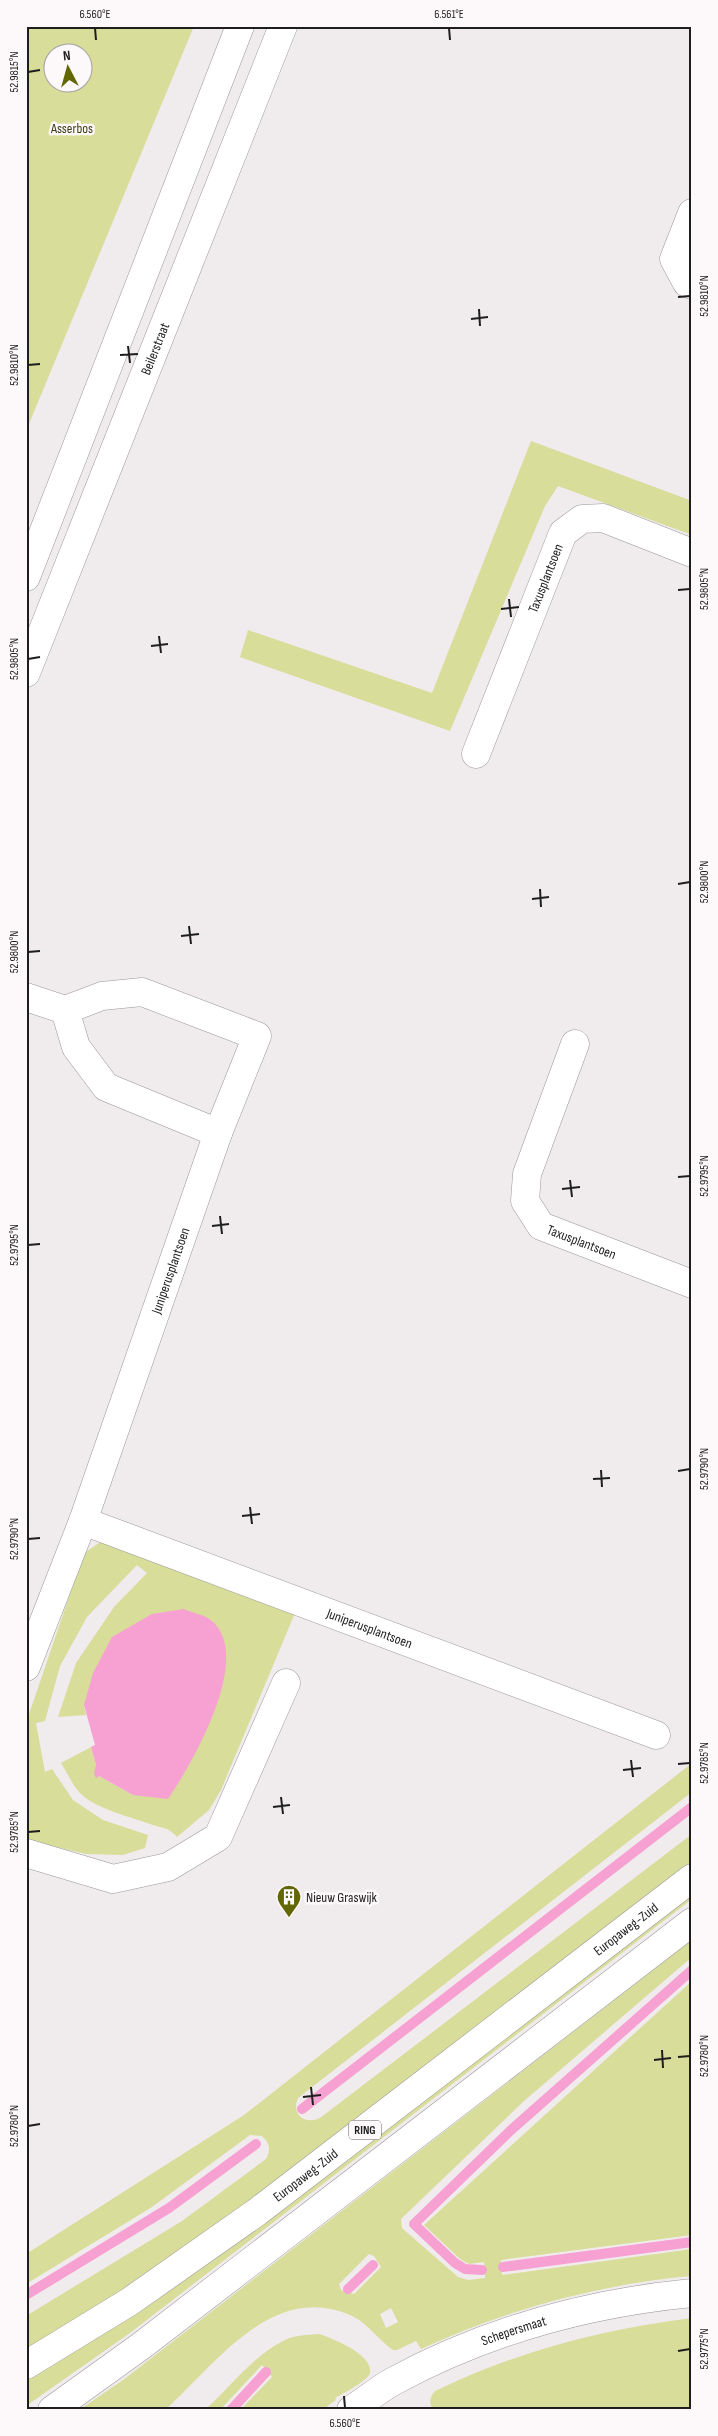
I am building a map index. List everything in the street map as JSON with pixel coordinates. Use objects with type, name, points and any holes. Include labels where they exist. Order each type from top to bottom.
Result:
[{"type":"street","points":[[26,577],[240,26]]},
{"type":"street","name":"Beilerstraat","points":[[26,673],[283,26]]},
{"type":"street","points":[[692,213],[674,258],[687,283],[692,285]]},
{"type":"street","name":"Taxusplantsoen","points":[[476,754],[563,533],[582,519],[603,518],[692,553]]},
{"type":"street","name":"Juniperusplantsoen","points":[[26,1667],[83,1521],[218,1133],[257,1036],[142,992],[102,996],[64,1010]]},
{"type":"street","points":[[26,997],[64,1010],[76,1047],[106,1087],[218,1133]]},
{"type":"street","name":"Taxusplantsoen","points":[[574,1044],[527,1174],[525,1201],[541,1226],[692,1284]]},
{"type":"street","name":"Juniperusplantsoen","points":[[83,1521],[656,1735]]},
{"type":"street","points":[[26,1854],[112,1878],[168,1867],[218,1838],[286,1683]]},
{"type":"street","name":"Europaweg-Zuid","points":[[26,2365],[129,2302],[258,2212],[692,1878]]},
{"type":"street","name":"RING","points":[[52,2410],[141,2346],[692,1922]]},
{"type":"street","name":"Schepersmaat","points":[[351,2410],[390,2383],[440,2358],[494,2336],[598,2306],[692,2293]]},
{"type":"green space","name":"Asserbos","points":[[26,26],[194,26],[26,431]]},
{"type":"green space","points":[[531,441],[692,501],[692,535],[558,486],[545,506],[450,731],[240,657],[248,630],[432,693]]},
{"type":"green space","points":[[102,1541],[295,1613],[221,1790],[209,1810],[177,1837],[167,1829],[114,1812],[88,1800],[76,1788],[61,1763],[91,1747],[99,1776],[133,1795],[84,1705],[86,1715],[58,1717],[76,1663],[114,1607],[147,1573],[137,1565],[87,1617],[60,1666],[45,1721],[36,1723],[45,1772],[52,1769],[73,1800],[103,1820],[148,1835],[145,1848],[123,1855],[86,1854],[26,1840],[26,1723],[84,1553]]},
{"type":"green space","points":[[692,1763],[692,1792],[298,2098],[296,2109],[300,2117],[309,2120],[320,2118],[692,1834],[692,1866],[211,2236],[26,2354],[26,2316],[182,2221],[266,2159],[269,2153],[267,2141],[262,2136],[250,2135],[152,2207],[26,2284],[26,2254],[244,2115]]},
{"type":"green space","points":[[692,1889],[692,1899],[130,2333],[26,2406],[26,2375]]},
{"type":"green space","points":[[692,1940],[692,1957],[524,2101],[401,2219],[402,2228],[458,2277],[468,2280],[485,2278],[484,2262],[469,2264],[460,2259],[424,2225],[692,1981],[692,2235],[501,2260],[502,2275],[692,2249],[692,2276],[623,2285],[554,2301],[486,2322],[421,2349],[416,2341],[393,2350],[363,2323],[352,2316],[323,2308],[297,2309],[272,2318],[248,2332],[165,2410],[79,2410],[123,2380]],"holes":[[[369,2254],[374,2256],[381,2267],[354,2294],[341,2290],[339,2284]],[[391,2308],[398,2322],[386,2328],[380,2314]]]},
{"type":"green space","points":[[692,2318],[692,2410],[433,2410],[431,2405],[430,2400],[435,2391],[465,2377],[528,2354],[593,2336]]},
{"type":"green space","points":[[319,2334],[342,2343],[366,2360],[370,2373],[365,2380],[335,2398],[336,2400],[322,2410],[240,2410],[272,2377],[262,2365],[220,2410],[205,2410],[253,2363],[274,2346],[293,2337]]},
{"type":"shaded area","points":[[184,1609],[212,1621],[223,1638],[226,1659],[223,1684],[204,1737],[168,1799],[133,1795],[99,1776],[96,1778],[94,1774],[96,1765],[91,1747],[95,1745],[84,1705],[93,1673],[112,1637],[152,1614]]},
{"type":"waterway","points":[[302,2109],[692,1807]]},
{"type":"waterway","points":[[482,2270],[465,2269],[455,2263],[414,2224],[510,2131],[692,1970]]},
{"type":"waterway","points":[[26,2295],[169,2208],[256,2144]]},
{"type":"waterway","points":[[503,2267],[692,2242]]},
{"type":"waterway","points":[[348,2289],[373,2265]]},
{"type":"waterway","points":[[231,2410],[266,2372]]},
{"type":"place","name":"Nieuw Graswijk","points":[[289,1918]]}]
